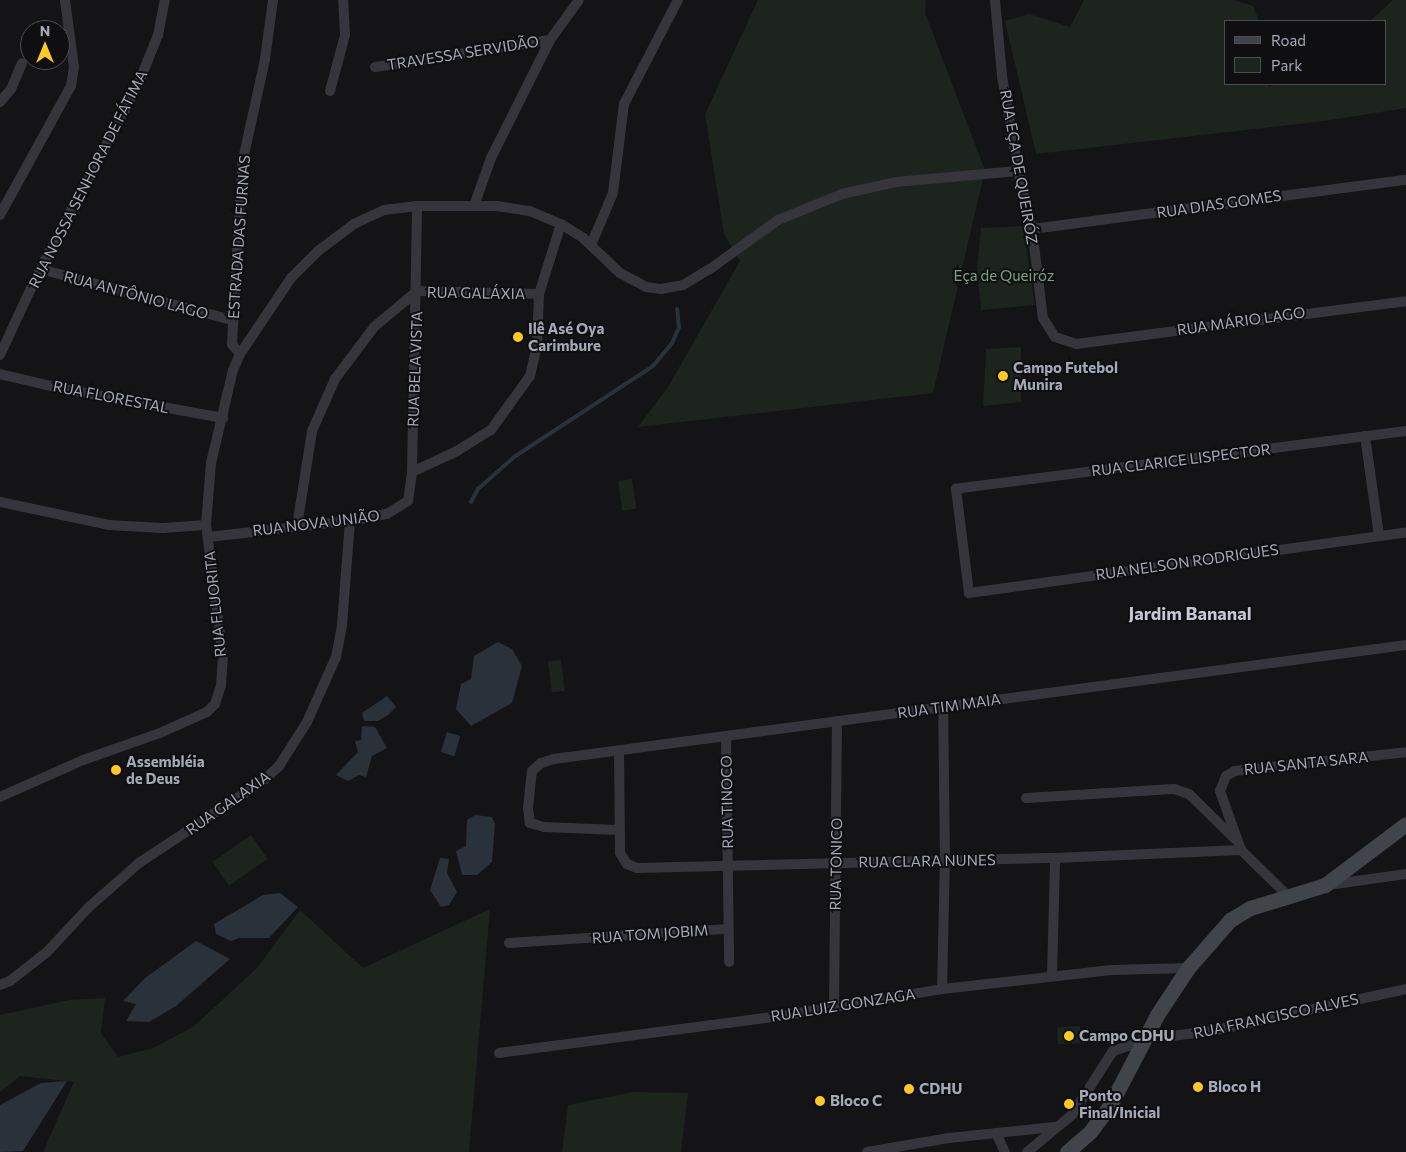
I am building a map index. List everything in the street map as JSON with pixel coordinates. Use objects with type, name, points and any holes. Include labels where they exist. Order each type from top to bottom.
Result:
[{"type":"street","points":[[0,215],[71,86],[74,67],[65,0]]},
{"type":"street","name":"RUA NOSSA SENHORA DE FÁTIMA","points":[[0,355],[40,269],[137,87],[158,35],[165,0]]},
{"type":"street","name":"ESTRADA DAS FURNAS","points":[[240,354],[232,344],[232,320],[242,164],[265,59],[273,0]]},
{"type":"street","points":[[330,91],[346,35],[343,0]]},
{"type":"street","points":[[591,244],[613,194],[624,104],[678,0]]},
{"type":"street","name":"RUA EÇA DE QUEIRÓZ","points":[[995,0],[1002,76],[1018,171],[1032,229],[1045,323],[1055,337],[1076,344]]},
{"type":"street","points":[[474,206],[491,158],[550,40],[576,1]]},
{"type":"street","name":"TRAVESSA SERVIDÃO","points":[[375,67],[550,40]]},
{"type":"street","points":[[0,102],[11,89],[20,67]]},
{"type":"street","points":[[208,537],[206,525],[211,463],[240,354],[291,278],[340,233],[384,210],[417,206],[474,206],[530,211],[561,224],[591,244],[620,273],[646,287],[661,288],[683,285],[710,269],[778,220],[842,194],[896,182],[1018,171]]},
{"type":"street","name":"RUA DIAS GOMES","points":[[1032,229],[1406,180]]},
{"type":"street","name":"RUA BELA VISTA","points":[[412,472],[417,291],[417,206]]},
{"type":"street","points":[[412,472],[457,451],[491,430],[513,403],[530,376],[537,346],[539,294],[561,224]]},
{"type":"street","name":"RUA ANTÔNIO LAGO","points":[[40,269],[232,320]]},
{"type":"street","name":"RUA GALÁXIA","points":[[297,526],[312,431],[335,380],[374,327],[417,291],[539,294]]},
{"type":"street","name":"RUA MÁRIO LAGO","points":[[1076,344],[1406,301]]},
{"type":"street","name":"RUA FLORESTAL","points":[[0,374],[64,389],[222,418]]},
{"type":"street","name":"RUA CLARICE LISPECTOR","points":[[969,593],[956,489],[1406,431]]},
{"type":"street","points":[[1365,436],[1379,535]]},
{"type":"street","name":"RUA NOVA UNIÃO","points":[[208,537],[350,521],[387,514],[403,507],[410,492],[412,472]]},
{"type":"street","points":[[0,502],[109,525],[163,528],[206,525]]},
{"type":"street","name":"RUA GALAXIA","points":[[0,985],[10,981],[47,952],[89,907],[139,863],[263,781],[280,766],[307,722],[336,657],[350,521]]},
{"type":"street","name":"RUA NELSON RODRIGUES","points":[[969,593],[1406,532]]},
{"type":"street","name":"RUA FLUORITA","points":[[0,797],[83,760],[160,733],[207,712],[215,704],[221,685],[223,656],[208,537]]},
{"type":"street","name":"RUA TIM MAIA","points":[[619,830],[536,826],[528,819],[532,771],[541,763],[620,751],[1406,645]]},
{"type":"street","points":[[942,707],[945,861],[942,989]]},
{"type":"street","name":"RUA TONICO","points":[[834,1007],[837,721]]},
{"type":"street","name":"RUA TINOCO","points":[[726,737],[728,867]]},
{"type":"street","points":[[619,830],[620,751]]},
{"type":"street","name":"RUA SANTA SARA","points":[[1239,845],[1220,791],[1226,776],[1235,771],[1406,752]]},
{"type":"street","points":[[1026,798],[1174,788],[1189,794],[1287,895]]},
{"type":"street","points":[[1325,885],[1406,824]]},
{"type":"street","name":"RUA CLARA NUNES","points":[[619,830],[620,853],[627,864],[637,868],[1055,858],[1239,845]]},
{"type":"street","points":[[1052,976],[1055,858]]},
{"type":"street","name":"RUA TOM JOBIM","points":[[509,943],[728,929],[728,867]]},
{"type":"street","points":[[1068,1152],[1090,1132],[1109,1107],[1145,1038],[1188,968],[1230,920],[1250,908],[1287,895],[1325,885],[1406,874]]},
{"type":"street","points":[[728,929],[729,962]]},
{"type":"street","name":"RUA LUIZ GONZAGA","points":[[499,1053],[834,1007],[942,989],[1111,970],[1188,968]]},
{"type":"street","name":"RUA FRANCISCO ALVES","points":[[1145,1038],[1164,1038],[1212,1031],[1406,989]]},
{"type":"street","points":[[1026,1152],[1054,1127],[1072,1115],[1113,1051],[1145,1038]]},
{"type":"street","points":[[867,1152],[949,1138],[1054,1127]]},
{"type":"street","points":[[996,1133],[1005,1152]]},
{"type":"green space","points":[[758,0],[926,0],[925,13],[985,170],[933,393],[638,427],[668,387],[740,261],[724,234],[705,114]]},
{"type":"green space","points":[[1084,0],[1233,0],[1253,6],[1259,20],[1224,20],[1224,85],[1268,85],[1269,87],[1272,85],[1386,85],[1386,20],[1371,20],[1393,0],[1406,0],[1406,108],[1324,121],[1036,154],[1005,21],[1029,14],[1070,27]]},
{"type":"green space","name":"Eça de Queiróz","points":[[1023,226],[1035,305],[981,310],[977,268],[981,228]]},
{"type":"green space","name":"Campo Futebol Munira","points":[[1021,347],[1021,402],[983,406],[986,349]]},
{"type":"green space","points":[[632,479],[636,509],[622,511],[618,481]]},
{"type":"green space","points":[[561,660],[565,691],[552,692],[548,662]]},
{"type":"green space","points":[[251,835],[268,859],[229,886],[212,862]]},
{"type":"green space","points":[[490,909],[469,1152],[43,1152],[74,1082],[20,1076],[0,1092],[0,1015],[69,1000],[105,998],[101,1033],[118,1057],[153,1048],[193,1027],[257,968],[300,910],[363,968]]},
{"type":"green space","name":"Campo CDHU","points":[[1080,1026],[1081,1043],[1058,1044],[1057,1027]]},
{"type":"green space","points":[[633,1092],[688,1093],[681,1152],[562,1152],[568,1105]]},
{"type":"shaded area","points":[[498,642],[512,649],[522,666],[512,703],[471,726],[456,709],[461,684],[471,679],[474,656]]},
{"type":"shaded area","points":[[387,696],[396,707],[378,721],[364,721],[362,713]]},
{"type":"shaded area","points":[[362,726],[375,727],[387,748],[372,756],[366,777],[359,775],[348,781],[336,775],[358,752],[355,741],[361,740]]},
{"type":"shaded area","points":[[447,732],[460,736],[454,756],[441,752]]},
{"type":"shaded area","points":[[475,815],[492,817],[495,824],[492,862],[477,875],[462,875],[456,851],[466,846],[467,820]]},
{"type":"shaded area","points":[[440,858],[449,859],[447,873],[457,892],[449,905],[441,907],[430,890]]},
{"type":"shaded area","points":[[280,893],[298,907],[269,938],[239,938],[231,941],[216,934],[214,924],[263,895]]},
{"type":"shaded area","points":[[196,941],[230,959],[176,1006],[149,1022],[126,1021],[136,1004],[123,1001],[145,978]]},
{"type":"shaded area","points":[[67,1081],[23,1151],[0,1152],[0,1105],[41,1083]]},
{"type":"waterway","points":[[471,502],[478,489],[514,457],[653,366],[672,343],[679,327],[677,309]]},
{"type":"place","name":"Ilê Asé Oya Carimbure","points":[[518,337]]},
{"type":"place","name":"Campo Futebol Munira","points":[[1003,376]]},
{"type":"place","name":"Assembléia de Deus","points":[[116,770]]},
{"type":"place","name":"Campo CDHU","points":[[1069,1036]]},
{"type":"place","name":"Bloco H","points":[[1198,1087]]},
{"type":"place","name":"CDHU","points":[[909,1089]]},
{"type":"place","name":"Bloco C","points":[[820,1101]]},
{"type":"place","name":"Ponto Final/Inicial","points":[[1069,1104]]},
{"type":"district","name":"Jardim Bananal","points":[[1190,613]]}]
